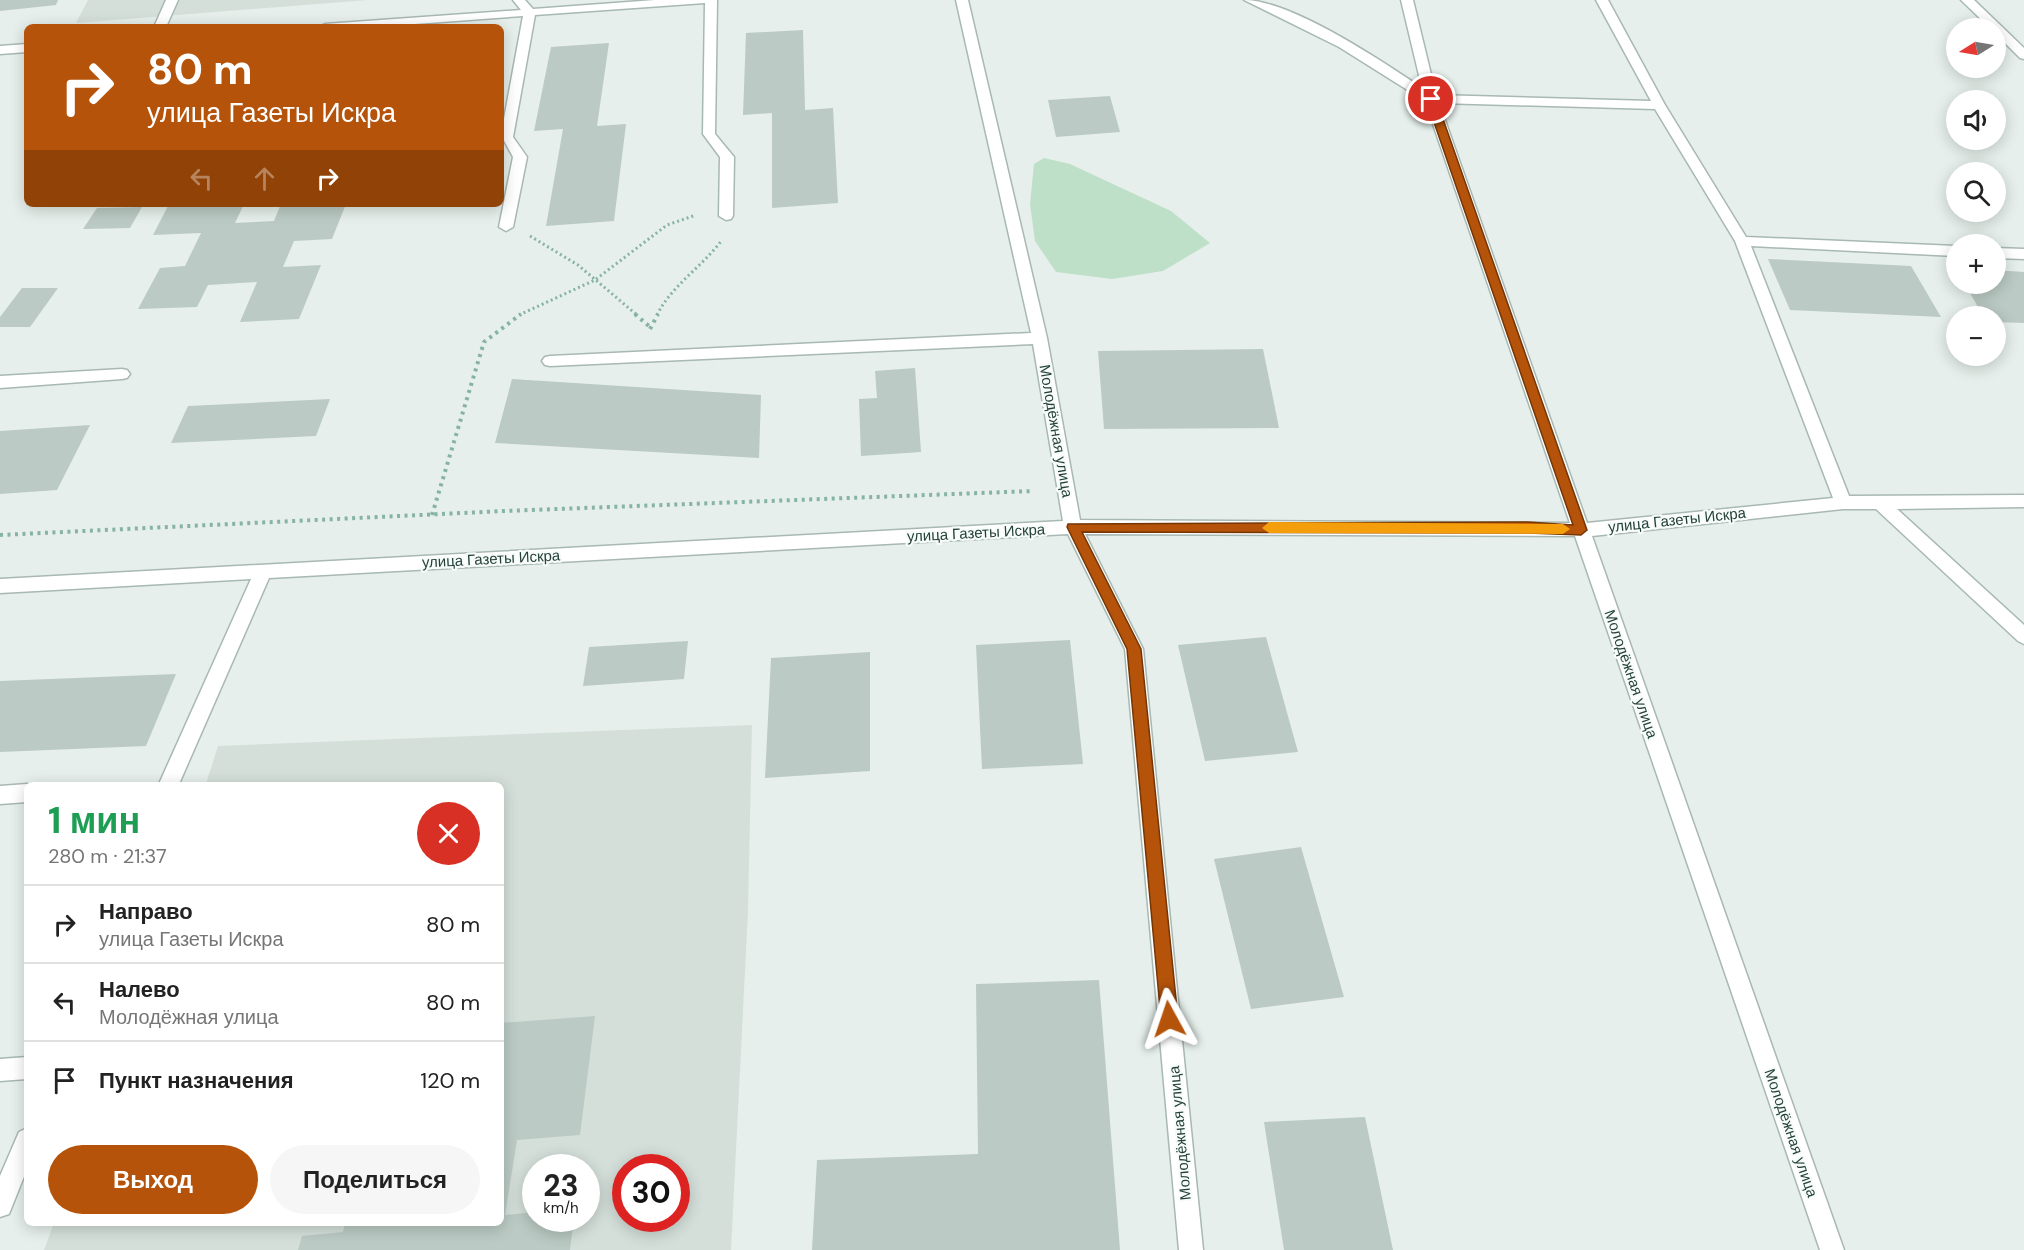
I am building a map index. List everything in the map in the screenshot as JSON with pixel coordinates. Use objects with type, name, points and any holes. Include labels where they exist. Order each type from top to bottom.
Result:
[{"type":"street","points":[[161,24],[172,0]]},
{"type":"street","points":[[519,0],[530,12]]},
{"type":"street","points":[[366,24],[703,0]]},
{"type":"street","points":[[711,0],[709,134],[727,157],[726,216]]},
{"type":"street","name":"Молодёжная улица","points":[[962,0],[1040,338],[1073,527],[1134,649],[1191,1250]]},
{"type":"street","points":[[1250,0],[1343,43],[1431,99],[1659,105]]},
{"type":"street","name":"Молодёжная улица","points":[[1407,0],[1431,99],[1832,1250]]},
{"type":"street","points":[[1602,0],[1659,105],[1742,242],[1844,503]]},
{"type":"street","points":[[1967,0],[2024,55]]},
{"type":"street","points":[[506,226],[520,157],[507,137],[530,12]]},
{"type":"street","points":[[0,50],[24,48]]},
{"type":"street","points":[[1742,242],[1946,251]]},
{"type":"street","points":[[2006,253],[2024,254]]},
{"type":"street","points":[[550,361],[1040,338]]},
{"type":"street","points":[[0,382],[122,374]]},
{"type":"street","name":"улица Газеты Искра","points":[[0,586],[1073,527],[1581,530],[1844,503],[2024,501]]},
{"type":"street","points":[[1879,502],[2024,636]]},
{"type":"street","points":[[169,782],[263,572]]},
{"type":"street","points":[[0,795],[24,793]]},
{"type":"street","points":[[0,1070],[24,1068]]},
{"type":"street","points":[[0,1205],[24,1147]]},
{"type":"path","points":[[637,357],[665,299],[711,255],[725,236],[726,216]]},
{"type":"path","points":[[506,226],[547,243],[651,327]]},
{"type":"path","points":[[0,535],[504,511],[1066,489]]},
{"type":"shaded area","points":[[88,0],[368,0],[76,23]]},
{"type":"shaded area","points":[[752,725],[748,911],[731,1250],[44,1250],[53,1226],[504,1226],[504,782],[207,782],[218,746]]},
{"type":"green space","points":[[1044,158],[1070,164],[1171,211],[1210,243],[1163,271],[1112,279],[1056,272],[1035,241],[1030,204],[1034,164]]},
{"type":"building","points":[[0,0],[58,0],[56,5],[0,11]]},
{"type":"building","points":[[803,30],[805,110],[833,108],[838,203],[772,208],[772,113],[743,115],[746,33]]},
{"type":"building","points":[[609,43],[597,126],[626,124],[614,221],[546,226],[563,129],[534,131],[551,47]]},
{"type":"building","points":[[1110,96],[1120,132],[1056,137],[1048,100]]},
{"type":"building","points":[[142,207],[130,228],[83,229],[97,208]]},
{"type":"building","points":[[167,207],[243,207],[235,223],[274,221],[280,207],[345,207],[332,239],[294,241],[283,267],[321,265],[299,319],[240,322],[257,282],[208,285],[197,307],[138,309],[160,268],[185,266],[201,233],[153,235]]},
{"type":"building","points":[[1768,259],[1911,266],[1941,317],[1790,310]]},
{"type":"building","points":[[2006,271],[2024,272],[2024,323],[2006,322],[2006,306],[1977,306],[1971,294],[2006,294]]},
{"type":"building","points":[[22,288],[58,288],[30,327],[0,327],[0,317]]},
{"type":"building","points":[[1263,349],[1279,428],[1104,429],[1098,351]]},
{"type":"building","points":[[915,368],[921,452],[861,456],[859,399],[877,398],[875,371]]},
{"type":"building","points":[[512,379],[761,395],[759,458],[495,443]]},
{"type":"building","points":[[330,399],[316,436],[171,443],[188,406]]},
{"type":"building","points":[[90,425],[57,490],[0,494],[0,431]]},
{"type":"building","points":[[1266,637],[1298,752],[1205,761],[1178,645]]},
{"type":"building","points":[[1070,640],[1083,764],[982,769],[976,645]]},
{"type":"building","points":[[688,641],[684,679],[583,686],[589,647]]},
{"type":"building","points":[[870,652],[870,771],[765,778],[771,658]]},
{"type":"building","points":[[176,674],[146,746],[0,752],[0,681]]},
{"type":"building","points":[[1301,847],[1344,997],[1251,1009],[1214,859]]},
{"type":"building","points":[[1099,980],[1120,1250],[812,1250],[817,1160],[978,1154],[976,984]]},
{"type":"building","points":[[595,1016],[580,1135],[517,1140],[505,1215],[522,1213],[522,1232],[572,1232],[570,1250],[298,1250],[302,1236],[343,1232],[344,1226],[504,1226],[504,1023]]},
{"type":"building","points":[[1365,1117],[1393,1250],[1284,1250],[1264,1122]]},
{"type":"slow traffic","points":[[1269,528],[1563,529]]},
{"type":"route","points":[[1169,1019],[1134,649],[1073,527],[1581,530],[1431,99]]}]
